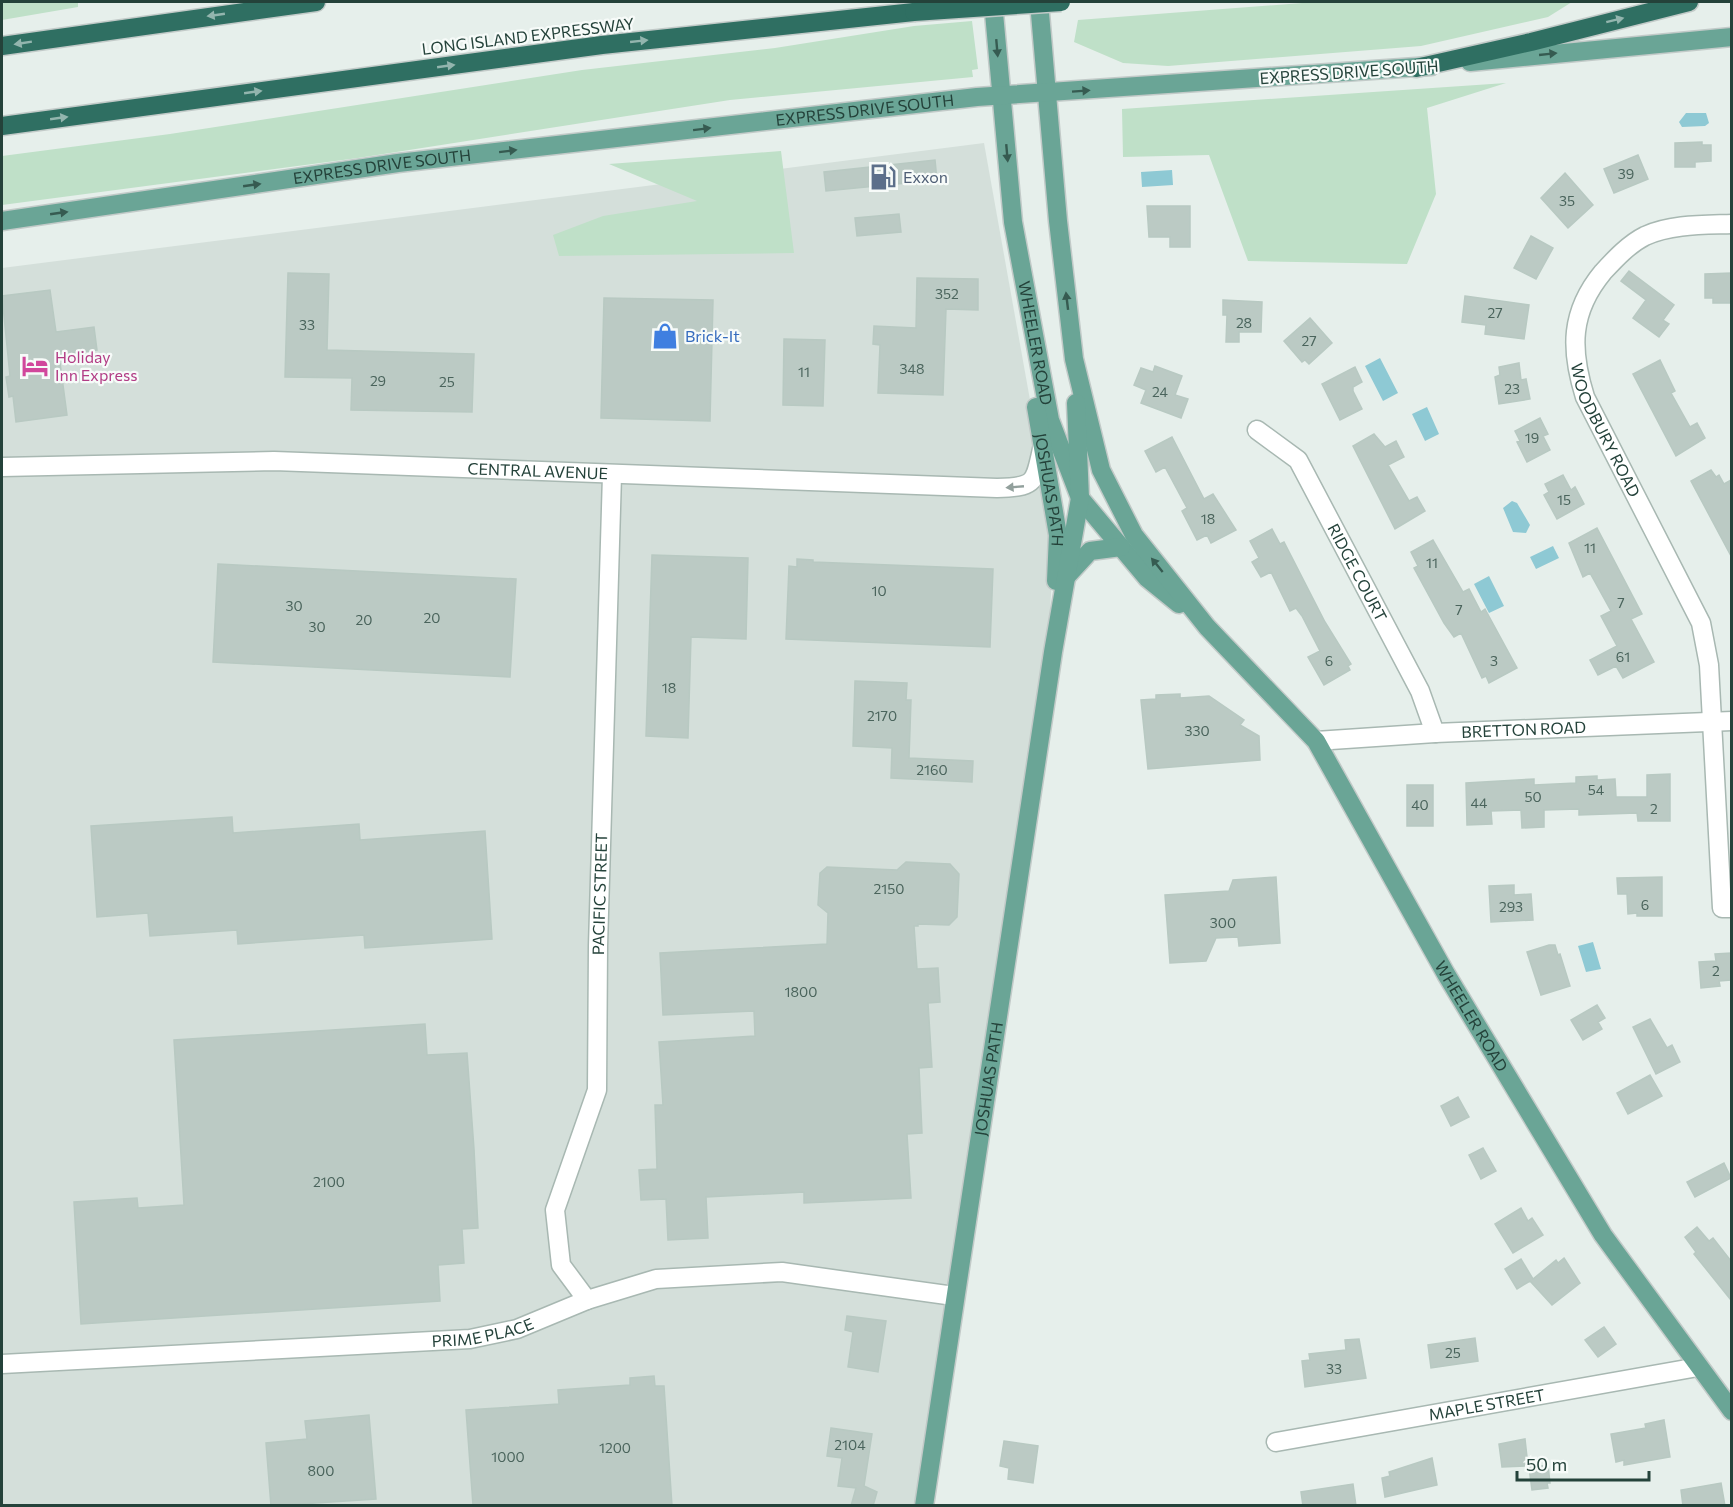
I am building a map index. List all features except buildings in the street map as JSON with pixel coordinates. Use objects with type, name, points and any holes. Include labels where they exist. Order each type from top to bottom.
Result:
[{"type":"highway","points":[[2,46],[316,2]]},
{"type":"highway","name":"LONG ISLAND EXPRESSWAY","points":[[2,126],[602,45],[914,12],[1061,2]]},
{"type":"highway","points":[[1416,68],[1689,2]]},
{"type":"main road","name":"WHEELER ROAD","points":[[993,2],[1013,222],[1050,420],[1080,498],[1147,578],[1207,627]]},
{"type":"main road","name":"WHEELER ROAD","points":[[1039,2],[1058,221],[1074,359],[1101,470],[1134,536],[1207,627],[1316,741],[1446,974],[1598,1225],[1731,1412]]},
{"type":"main road","name":"EXPRESS DRIVE SOUTH","points":[[2,221],[398,163],[1002,94],[1047,93],[1416,68],[1731,37]]},
{"type":"main road","name":"JOSHUAS PATH","points":[[1013,222],[1025,343],[1058,536],[1053,652]]},
{"type":"main road","name":"JOSHUAS PATH","points":[[924,1506],[1053,652],[1080,498],[1074,359]]},
{"type":"main road","points":[[1066,577],[1090,551],[1121,547]]},
{"type":"street","name":"WOODBURY ROAD","points":[[1727,908],[1709,665],[1701,623],[1586,397],[1576,368],[1575,327],[1587,292],[1615,258],[1646,236],[1684,226],[1731,224]]},
{"type":"street","name":"RIDGE COURT","points":[[1257,430],[1298,460],[1420,691],[1435,733]]},
{"type":"street","name":"CENTRAL AVENUE","points":[[2,467],[274,461],[957,488],[1023,488],[1034,479],[1043,445]]},
{"type":"street","name":"PACIFIC STREET","points":[[587,1300],[561,1264],[555,1210],[597,1090],[598,946],[612,475]]},
{"type":"street","name":"BRETTON ROAD","points":[[1316,741],[1435,733],[1731,721]]},
{"type":"street","name":"PRIME PLACE","points":[[2,1364],[470,1339],[517,1329],[587,1300],[656,1279],[782,1272],[954,1296]]},
{"type":"street","name":"MAPLE STREET","points":[[1276,1442],[1698,1367]]},
{"type":"shaded area","points":[[984,143],[1054,534],[1048,652],[920,1505],[2,1505],[2,268]]},
{"type":"green space","points":[[2,2],[78,2],[78,7],[2,20]]},
{"type":"green space","points":[[1315,2],[1572,2],[1548,17],[1421,46],[1168,66],[1123,63],[1074,42],[1078,20]]},
{"type":"green space","points":[[972,21],[978,69],[972,70],[973,77],[730,100],[358,158],[2,205],[2,156],[170,134],[582,70],[775,48],[914,26]]},
{"type":"green space","points":[[1506,83],[1427,108],[1436,194],[1407,264],[1248,261],[1209,155],[1123,157],[1122,109]]},
{"type":"green space","points":[[781,151],[794,253],[559,256],[553,235],[603,216],[697,201],[609,164]]},
{"type":"water","points":[[1686,113],[1706,113],[1709,123],[1705,126],[1682,127],[1679,122]]},
{"type":"water","points":[[1172,170],[1173,185],[1142,187],[1141,172]]},
{"type":"water","points":[[1380,358],[1398,393],[1383,401],[1365,366]]},
{"type":"water","points":[[1427,407],[1439,434],[1425,441],[1412,414]]},
{"type":"water","points":[[1512,501],[1517,503],[1530,525],[1526,533],[1513,532],[1503,508]]},
{"type":"water","points":[[1553,546],[1559,558],[1536,569],[1530,557]]},
{"type":"water","points":[[1489,576],[1504,606],[1489,613],[1474,584]]},
{"type":"water","points":[[1593,942],[1601,969],[1586,972],[1578,946]]},
{"type":"place","name":"Exxon","points":[[883,177]]},
{"type":"place","name":"Brick-It","points":[[665,336]]},
{"type":"place","name":"Holiday Inn Express","points":[[35,366]]}]
